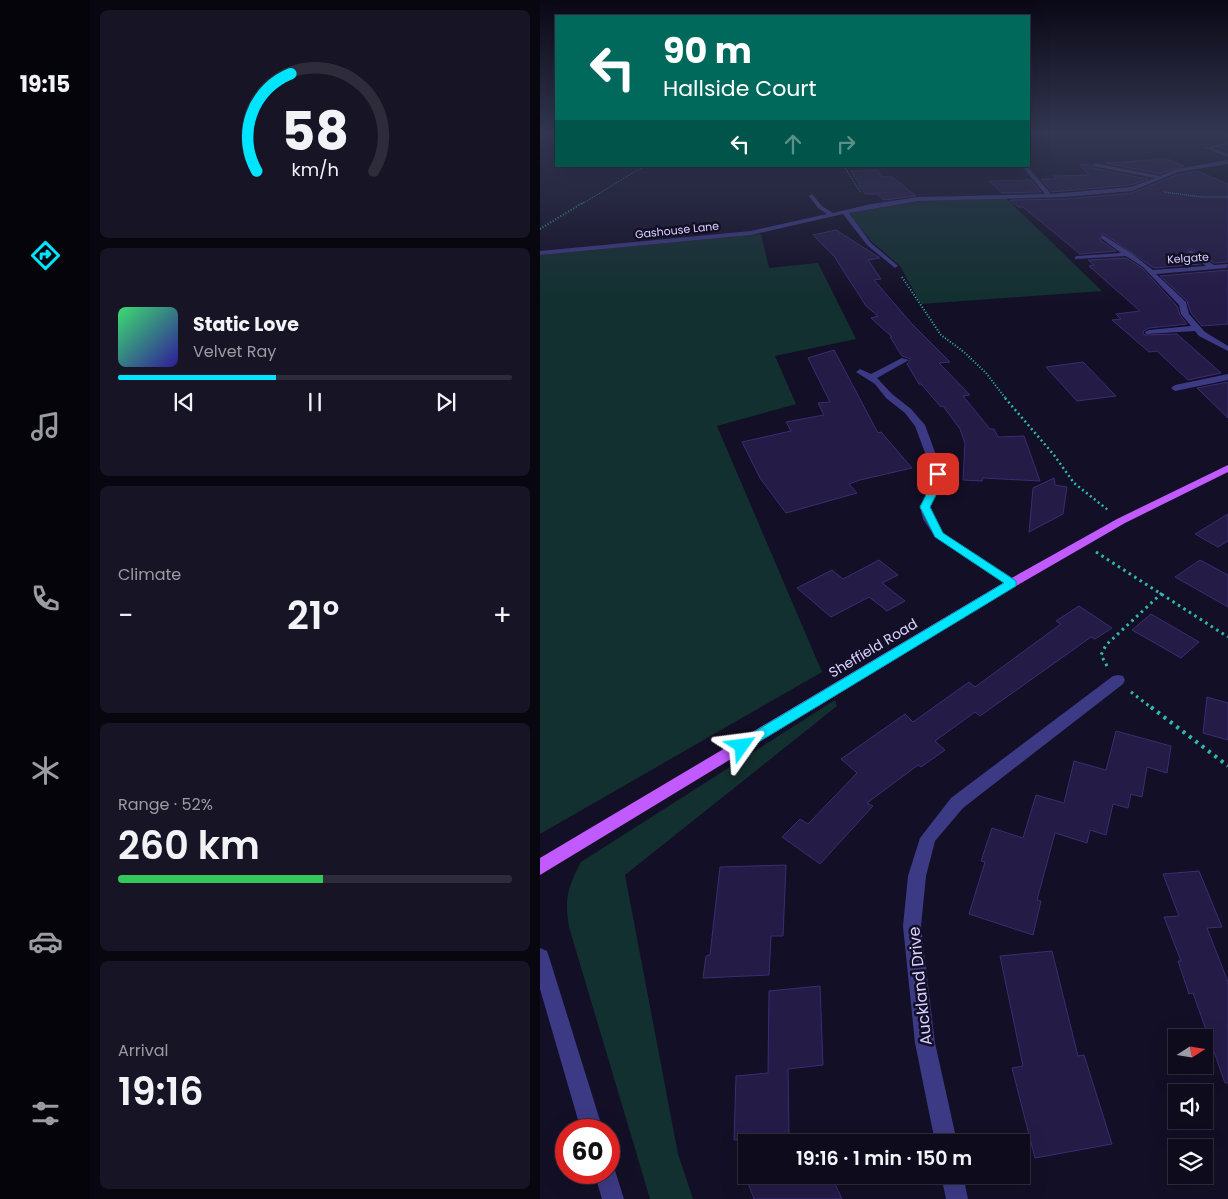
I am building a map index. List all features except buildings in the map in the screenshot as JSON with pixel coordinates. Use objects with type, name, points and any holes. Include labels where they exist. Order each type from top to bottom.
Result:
[{"type":"main road","name":"Sheffield Road","points":[[540,867],[1012,583],[1121,521],[1228,468]]},
{"type":"street","points":[[1045,190],[1049,195]]},
{"type":"street","name":"Gashouse Lane","points":[[540,253],[751,233],[871,206],[919,199],[1049,195],[1119,190]]},
{"type":"street","points":[[812,196],[820,207],[832,214]]},
{"type":"street","points":[[844,212],[869,244],[895,266]]},
{"type":"street","name":"Kelgate","points":[[1103,237],[1129,254],[1150,272],[1183,304],[1185,314],[1210,340],[1228,349]]},
{"type":"street","points":[[1191,252],[1212,267]]},
{"type":"street","points":[[1077,258],[1129,254]]},
{"type":"street","name":"Kelgate","points":[[1150,272],[1227,266]]},
{"type":"street","points":[[1148,332],[1197,328]]},
{"type":"street","points":[[1210,340],[1228,338]]},
{"type":"street","points":[[872,377],[905,360]]},
{"type":"street","points":[[860,372],[872,377],[920,425],[924,441],[933,458],[938,474],[933,491],[925,507],[939,535],[1012,583]]},
{"type":"street","points":[[1175,388],[1228,377]]},
{"type":"street","name":"Auckland Drive","points":[[944,1134],[926,1043],[912,926],[917,876],[928,838],[957,803],[1117,681]]},
{"type":"street","points":[[540,957],[589,1119]]},
{"type":"street","points":[[609,1184],[614,1199]]},
{"type":"street","points":[[954,1184],[957,1199]]},
{"type":"path","points":[[540,229],[604,190]]},
{"type":"path","points":[[860,190],[871,206]]},
{"type":"path","points":[[1140,190],[1202,197],[1228,197]]},
{"type":"path","points":[[895,266],[941,336],[964,352],[986,373],[1023,422],[1054,455],[1074,483],[1121,521]]},
{"type":"path","points":[[1082,543],[1221,630],[1228,637]]},
{"type":"path","points":[[1162,593],[1106,645],[1101,655],[1117,681],[1228,766]]},
{"type":"green space","points":[[1006,198],[1102,291],[921,304],[900,266],[871,241],[849,213],[922,201]]},
{"type":"green space","points":[[761,234],[769,268],[818,263],[856,339],[775,356],[796,404],[717,426],[822,672],[540,834],[540,255]]},
{"type":"green space","points":[[835,700],[837,706],[625,875],[678,1154],[693,1199],[650,1199],[569,927],[567,900],[570,886],[581,862]]},
{"type":"route","points":[[742,746],[1012,583],[939,535],[928,520],[925,507],[933,491],[938,474]]}]
